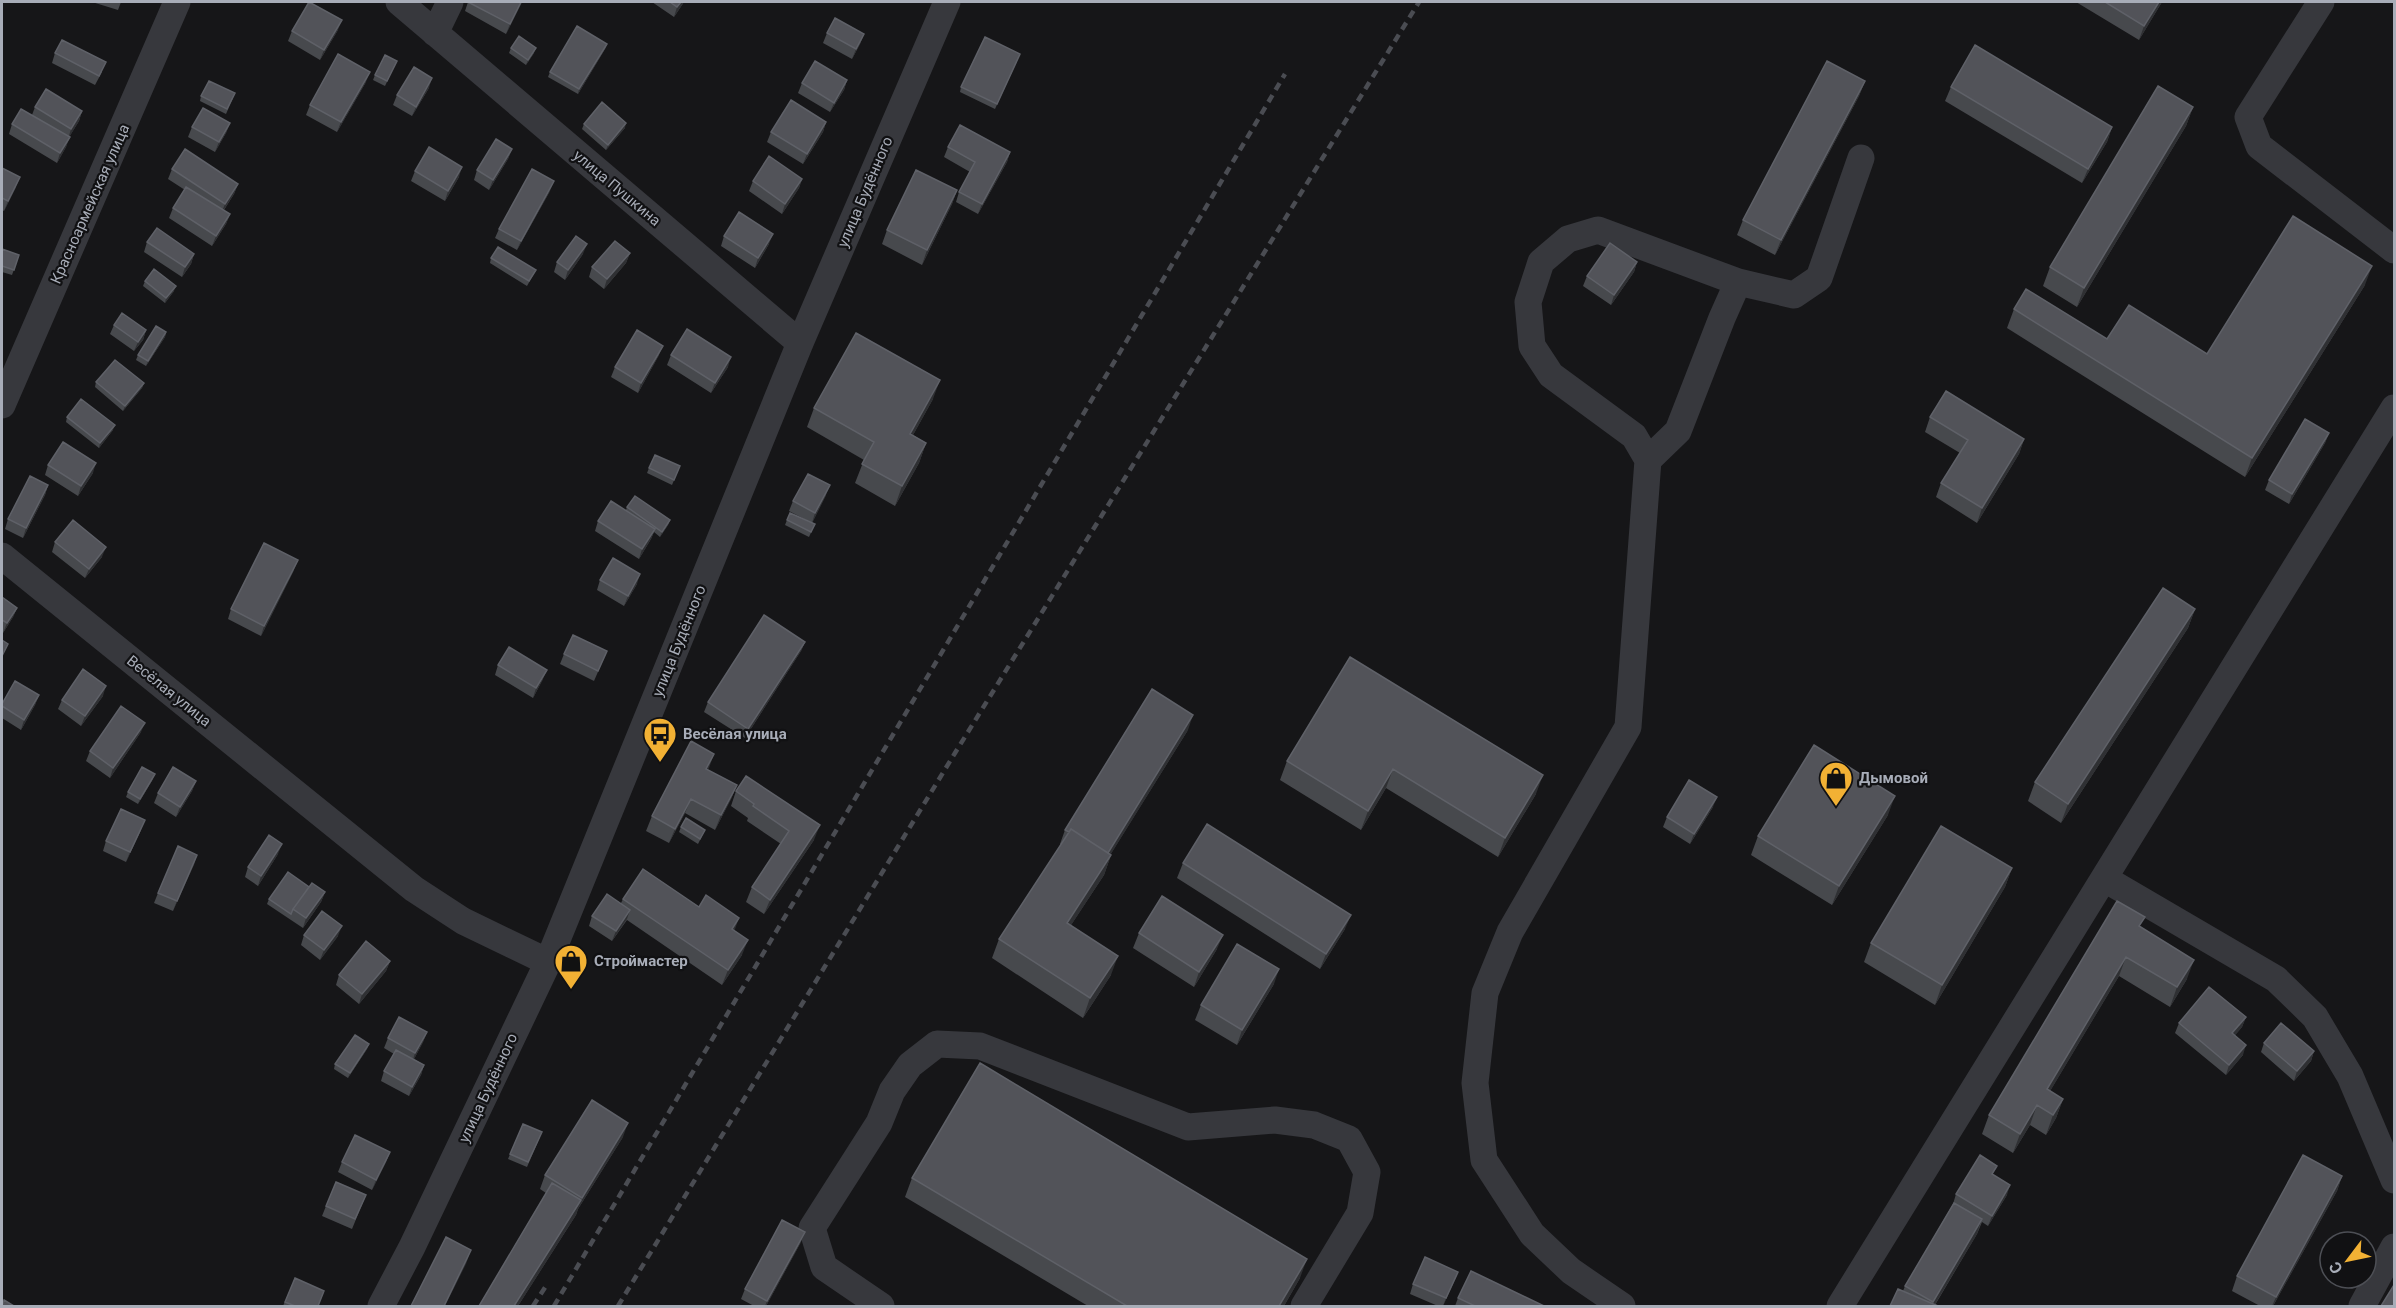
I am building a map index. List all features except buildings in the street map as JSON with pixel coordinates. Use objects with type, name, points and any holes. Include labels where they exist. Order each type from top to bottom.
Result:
[{"type":"street","name":"Красноармейская улица","points":[[2,405],[177,2]]},
{"type":"street","name":"улица Пушкина","points":[[399,2],[800,343]]},
{"type":"street","points":[[435,33],[450,2]]},
{"type":"street","name":"улица Будённого","points":[[381,1306],[412,1247],[548,962],[800,343],[946,2]]},
{"type":"street","points":[[2321,2],[2248,117],[2259,146],[2394,250]]},
{"type":"street","points":[[1622,1306],[1571,1271],[1532,1234],[1484,1160],[1475,1083],[1485,993],[1510,932],[1628,727],[1648,460],[1634,436],[1551,375],[1532,346],[1528,302],[1541,262],[1568,239],[1598,230],[1738,282],[1794,295],[1819,278],[1861,158]]},
{"type":"street","points":[[1648,460],[1678,431],[1738,282]]},
{"type":"street","points":[[1840,1306],[2394,408]]},
{"type":"street","name":"Весёлая улица","points":[[2,556],[414,889],[463,921],[548,962]]},
{"type":"street","points":[[2105,879],[2276,979],[2315,1017],[2350,1076],[2394,1180]]},
{"type":"street","points":[[881,1306],[824,1267],[813,1228],[879,1123],[892,1091],[910,1065],[937,1044],[980,1046],[1188,1126],[1275,1120],[1314,1125],[1349,1139],[1367,1172],[1360,1214],[1304,1306]]},
{"type":"street","points":[[2362,1306],[2394,1247]]},
{"type":"railway","points":[[618,1306],[955,753],[1419,2]]},
{"type":"railway","points":[[554,1306],[1285,74]]},
{"type":"railway","points":[[533,1306],[548,1283]]},
{"type":"place","name":"Весёлая улица","points":[[660,763]]},
{"type":"place","name":"Дымовой","points":[[1836,807]]},
{"type":"place","name":"Строймастер","points":[[571,990]]}]
